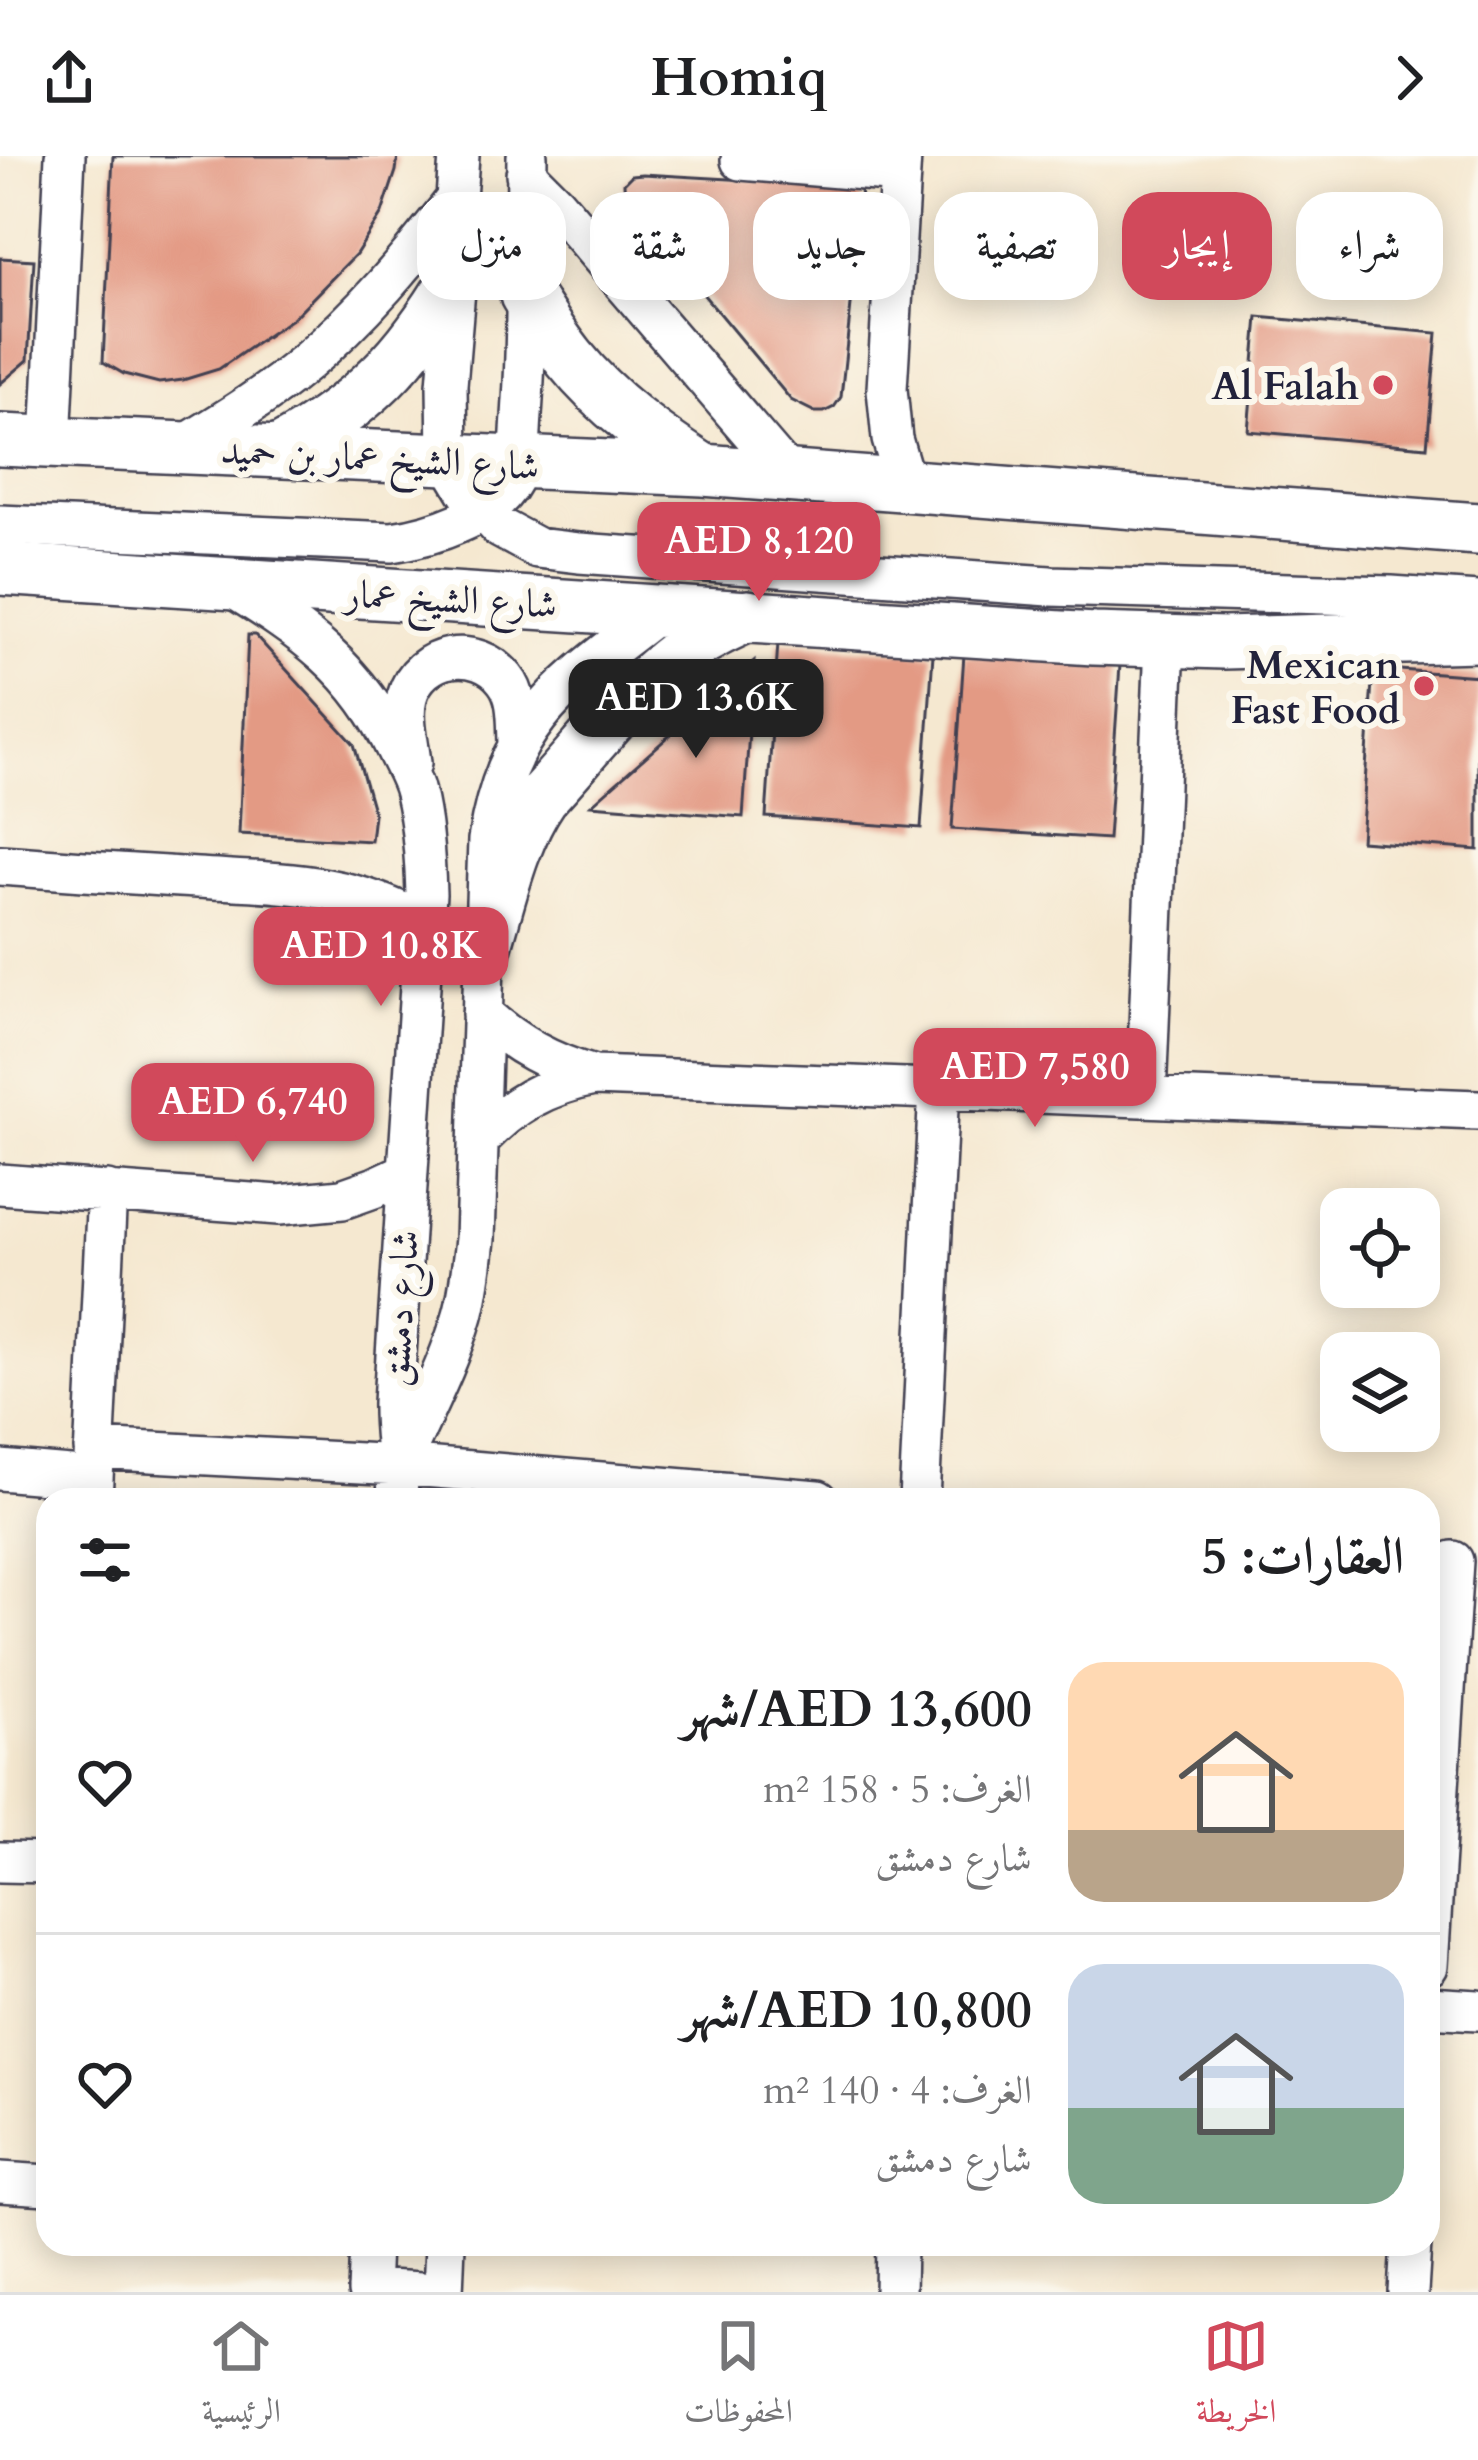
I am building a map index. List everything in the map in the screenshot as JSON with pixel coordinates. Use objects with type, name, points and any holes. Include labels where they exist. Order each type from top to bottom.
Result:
[{"type":"main road","points":[[280,451],[324,427],[400,361],[443,300]]},
{"type":"main road","points":[[529,300],[572,361],[608,398],[655,440],[704,470]]},
{"type":"main road","name":"شارع الشيخ عمار بن حميد","points":[[0,440],[704,470],[1478,529]]},
{"type":"main road","name":"شارع الشيخ عمار","points":[[0,569],[1165,642],[1478,636]]},
{"type":"main road","points":[[484,952],[516,848],[542,796],[658,671],[715,631],[748,616]]},
{"type":"street","points":[[52,442],[65,156]]},
{"type":"street","points":[[456,192],[459,156]]},
{"type":"street","points":[[741,160],[901,164],[887,389],[892,439],[906,486]]},
{"type":"street","points":[[526,165],[790,477]]},
{"type":"street","points":[[180,448],[244,410],[304,364],[417,249]]},
{"type":"street","points":[[454,300],[447,385],[448,459],[471,497],[500,528],[537,548],[1070,587],[1478,602]]},
{"type":"street","points":[[0,525],[392,542],[445,530],[482,509],[512,483],[524,390],[526,300]]},
{"type":"street","name":"شارع دمشق","points":[[227,585],[292,624],[351,678],[375,710],[415,790],[424,855],[424,923],[392,1423],[398,1482]]},
{"type":"street","name":"شارع دمشق","points":[[398,1482],[465,1310],[475,1239],[488,840],[494,803],[518,743],[533,721],[571,680],[661,610]]},
{"type":"street","points":[[1146,1097],[1165,642]]},
{"type":"street","points":[[415,790],[407,695],[420,673],[442,658],[467,656],[491,664],[508,682],[516,708],[518,743]]},
{"type":"street","points":[[0,865],[311,885],[369,897],[424,923]]},
{"type":"street","points":[[482,1014],[522,1047],[594,1076]]},
{"type":"street","points":[[478,1141],[496,1121],[542,1091],[594,1076],[1478,1110]]},
{"type":"street","points":[[920,1488],[939,1088]]},
{"type":"street","points":[[0,1184],[310,1204],[342,1199],[408,1172]]},
{"type":"street","points":[[93,1476],[107,1191]]},
{"type":"street","points":[[0,1470],[544,1488]]},
{"type":"street","points":[[1440,1772],[1453,1561]]},
{"type":"street","points":[[0,1862],[36,1863]]},
{"type":"street","points":[[1440,2008],[1478,2010]]},
{"type":"street","points":[[0,2182],[36,2185]]},
{"type":"street","points":[[369,2256],[368,2290],[421,2292]]},
{"type":"street","points":[[442,2292],[444,2256]]},
{"type":"street","points":[[895,2292],[896,2256]]},
{"type":"street","points":[[1408,2292],[1410,2256]]},
{"type":"building","points":[[113,156],[398,156],[382,213],[356,254],[293,318],[219,369],[159,383],[124,374],[103,362]]},
{"type":"building","points":[[632,175],[850,186],[860,191],[753,192],[753,300],[852,300],[841,397],[834,407],[815,412],[791,400],[708,300],[729,300],[729,192],[625,192],[624,183]]},
{"type":"building","points":[[0,258],[34,260],[28,360],[0,384]]},
{"type":"building","points":[[1258,317],[1437,333],[1427,447],[1248,431]]},
{"type":"building","points":[[248,635],[255,635],[354,744],[374,814],[371,841],[239,834]]},
{"type":"building","points":[[778,643],[933,654],[921,828],[766,817]]},
{"type":"building","points":[[964,654],[1120,665],[1108,839],[952,829]]},
{"type":"building","points":[[754,661],[743,817],[591,805]]},
{"type":"building","points":[[1373,668],[1478,676],[1478,850],[1361,841]]},
{"type":"place","name":"Al Falah","points":[[1383,385]]},
{"type":"place","name":"Mexican Fast Food","points":[[1424,686]]}]
